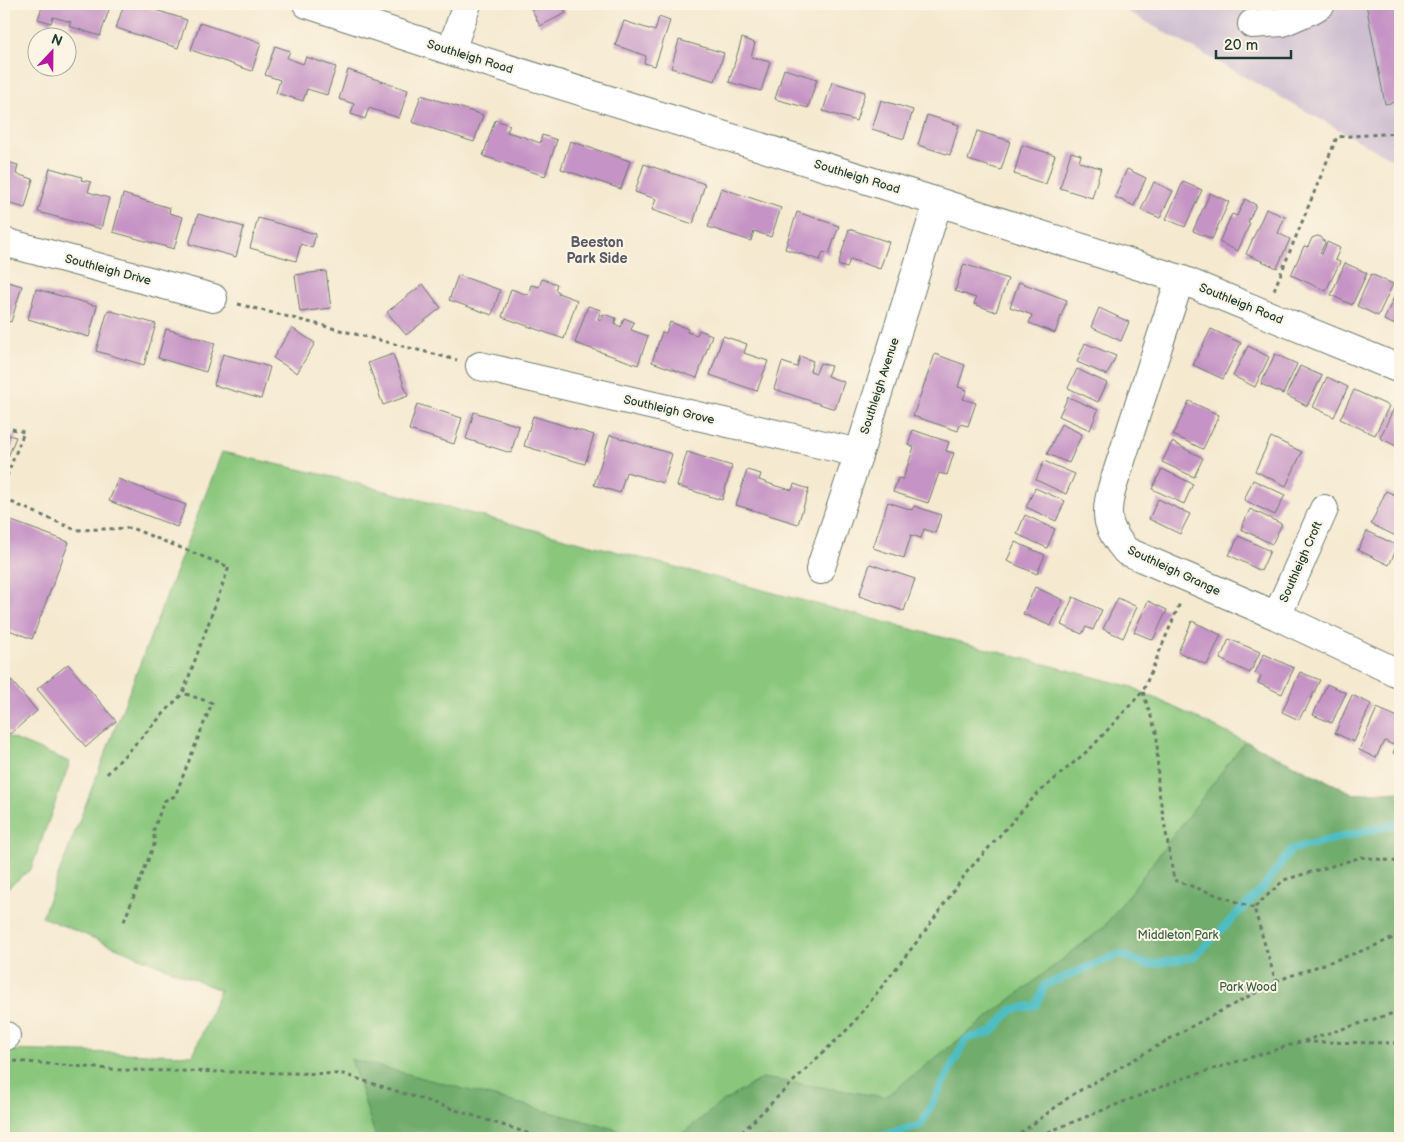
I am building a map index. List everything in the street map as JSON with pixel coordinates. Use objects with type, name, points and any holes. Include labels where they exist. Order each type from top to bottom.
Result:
[{"type":"street","name":"Southleigh Road","points":[[307,4],[1180,279],[1400,370]]},
{"type":"street","points":[[452,51],[467,4]]},
{"type":"street","points":[[1252,24],[1283,22],[1320,4]]},
{"type":"street","name":"Southleigh Avenue","points":[[820,570],[938,202]]},
{"type":"street","name":"Southleigh Drive","points":[[4,242],[213,298]]},
{"type":"street","name":"Southleigh Grange","points":[[1180,279],[1107,504],[1108,522],[1115,538],[1126,551],[1277,616],[1400,674]]},
{"type":"street","name":"Southleigh Grove","points":[[480,366],[858,453]]},
{"type":"street","name":"Southleigh Croft","points":[[1277,616],[1324,509]]},
{"type":"path","points":[[1264,314],[1337,137],[1400,133]]},
{"type":"path","points":[[213,298],[480,366]]},
{"type":"path","points":[[4,428],[24,432],[4,483]]},
{"type":"path","points":[[4,499],[76,530],[131,528],[229,567],[183,693],[107,774]]},
{"type":"path","points":[[736,1138],[851,1026],[926,930],[967,872],[1036,795],[1092,747],[1143,691],[1190,580]]},
{"type":"path","points":[[1143,691],[1157,735],[1158,786],[1174,880],[1254,908]]},
{"type":"path","points":[[123,924],[155,842],[153,832],[164,801],[175,796],[212,703],[183,693]]},
{"type":"path","points":[[1254,908],[1284,880],[1362,857],[1400,862]]},
{"type":"path","points":[[1254,908],[1276,981]]},
{"type":"path","points":[[1014,1138],[1072,1095],[1276,981],[1368,950],[1400,935]]},
{"type":"path","points":[[1033,1138],[1181,1079],[1400,1011]]},
{"type":"path","points":[[1302,1042],[1400,1043]]},
{"type":"path","points":[[8,1044],[122,1070],[344,1074],[543,1138]]},
{"type":"shaded area","points":[[1114,4],[1400,4],[1400,163],[1379,152]]},
{"type":"green space","name":"Middleton Park","points":[[222,452],[325,475],[1132,687],[1354,794],[1400,791],[1400,1138],[4,1138],[4,1050],[193,1055],[220,990],[42,917]]},
{"type":"green space","points":[[4,735],[70,762],[31,869],[4,891]]},
{"type":"green space","name":"Park Wood","points":[[1245,741],[1354,794],[1400,791],[1400,1138],[677,1138],[718,1105],[762,1078],[885,1097],[1104,927]]},
{"type":"green space","points":[[351,1059],[648,1138],[376,1138]]},
{"type":"building","points":[[43,4],[111,4],[100,36],[69,26],[71,22],[53,17],[51,23],[38,19]]},
{"type":"building","points":[[124,4],[137,4],[187,20],[178,48],[116,28]]},
{"type":"building","points":[[529,4],[561,4],[566,13],[540,26]]},
{"type":"building","points":[[1366,4],[1400,4],[1400,101],[1385,104]]},
{"type":"building","points":[[659,17],[670,21],[655,66],[644,63],[646,56],[615,45],[624,21],[655,31]]},
{"type":"building","points":[[200,23],[261,43],[252,71],[191,50]]},
{"type":"building","points":[[742,38],[755,43],[751,57],[770,62],[761,91],[729,82]]},
{"type":"building","points":[[679,40],[724,53],[715,81],[671,68]]},
{"type":"building","points":[[275,46],[290,51],[287,58],[303,64],[306,57],[336,67],[327,95],[307,89],[303,101],[276,93],[280,80],[265,75]]},
{"type":"building","points":[[784,69],[817,79],[808,108],[775,99]]},
{"type":"building","points":[[348,70],[408,90],[399,118],[369,108],[365,119],[351,114],[354,104],[339,99]]},
{"type":"building","points":[[832,82],[865,92],[856,121],[823,111]]},
{"type":"building","points":[[421,95],[483,115],[474,142],[412,122]]},
{"type":"building","points":[[881,100],[913,110],[904,139],[872,129]]},
{"type":"building","points":[[927,115],[959,125],[950,155],[918,145]]},
{"type":"building","points":[[495,120],[510,125],[507,132],[540,143],[542,135],[557,140],[545,176],[483,156]]},
{"type":"building","points":[[977,131],[1010,141],[1001,170],[968,160]]},
{"type":"building","points":[[570,141],[630,161],[621,189],[561,169]]},
{"type":"building","points":[[1022,145],[1055,155],[1046,184],[1014,174]]},
{"type":"building","points":[[1071,152],[1081,155],[1079,162],[1101,168],[1092,198],[1060,188]]},
{"type":"building","points":[[4,161],[18,165],[16,174],[33,179],[25,208],[4,202]]},
{"type":"building","points":[[644,164],[705,184],[693,224],[652,210],[656,199],[635,192]]},
{"type":"building","points":[[50,168],[82,177],[81,180],[91,182],[88,192],[109,198],[101,229],[38,212]]},
{"type":"building","points":[[1127,169],[1146,178],[1134,206],[1115,197]]},
{"type":"building","points":[[1154,182],[1173,191],[1160,218],[1141,210]]},
{"type":"building","points":[[1183,182],[1202,190],[1185,227],[1166,219]]},
{"type":"building","points":[[721,188],[781,208],[771,237],[754,231],[751,241],[708,227]]},
{"type":"building","points":[[1210,193],[1229,202],[1212,239],[1193,231]]},
{"type":"building","points":[[123,194],[170,208],[169,213],[183,217],[174,249],[113,232]]},
{"type":"building","points":[[1245,199],[1256,205],[1238,251],[1219,242],[1232,214],[1237,216]]},
{"type":"building","points":[[1266,209],[1285,217],[1278,233],[1290,239],[1277,268],[1246,254]]},
{"type":"building","points":[[797,212],[839,226],[829,254],[823,252],[820,260],[785,249]]},
{"type":"building","points":[[198,214],[244,227],[236,257],[189,244]]},
{"type":"building","points":[[258,218],[316,234],[312,248],[301,244],[296,261],[250,248]]},
{"type":"building","points":[[849,229],[889,242],[880,269],[850,259],[847,268],[838,265]]},
{"type":"building","points":[[1321,237],[1325,243],[1320,253],[1322,254],[1327,242],[1340,248],[1335,260],[1340,262],[1326,291],[1291,275],[1304,246],[1308,247],[1312,238]]},
{"type":"building","points":[[1345,263],[1367,273],[1352,305],[1331,295]]},
{"type":"building","points":[[964,264],[1008,279],[996,312],[974,304],[976,298],[955,291]]},
{"type":"building","points":[[326,271],[331,308],[300,312],[295,275]]},
{"type":"building","points":[[1371,274],[1393,284],[1378,316],[1357,306]]},
{"type":"building","points":[[458,275],[500,290],[492,315],[449,300]]},
{"type":"building","points":[[542,279],[557,284],[555,290],[558,293],[577,300],[564,339],[502,317],[511,289],[528,295],[531,285],[539,287]]},
{"type":"building","points":[[4,281],[22,286],[11,322],[4,320]]},
{"type":"building","points":[[1019,282],[1067,300],[1055,333],[1029,323],[1032,315],[1010,307]]},
{"type":"building","points":[[423,284],[441,308],[406,335],[387,312]]},
{"type":"building","points":[[1398,288],[1400,289],[1400,327],[1384,320]]},
{"type":"building","points":[[36,289],[97,306],[89,337],[28,319]]},
{"type":"building","points":[[588,306],[601,310],[598,319],[601,320],[603,314],[616,318],[615,324],[621,327],[624,318],[634,322],[631,330],[648,336],[638,365],[575,343]]},
{"type":"building","points":[[1099,308],[1129,322],[1121,341],[1091,327]]},
{"type":"building","points":[[108,310],[156,324],[144,365],[96,351]]},
{"type":"building","points":[[670,322],[688,329],[687,332],[697,335],[699,330],[712,335],[697,378],[652,362],[662,332],[666,333]]},
{"type":"building","points":[[292,328],[315,343],[297,373],[273,358]]},
{"type":"building","points":[[166,329],[215,343],[206,372],[158,358]]},
{"type":"building","points":[[1211,329],[1241,343],[1223,379],[1193,365]]},
{"type":"building","points":[[723,336],[747,344],[744,353],[768,361],[757,391],[710,375]]},
{"type":"building","points":[[1085,343],[1116,356],[1107,375],[1077,362]]},
{"type":"building","points":[[1248,346],[1269,357],[1255,387],[1233,376]]},
{"type":"building","points":[[223,354],[270,367],[261,399],[214,385]]},
{"type":"building","points":[[393,354],[408,396],[383,405],[368,363]]},
{"type":"building","points":[[935,354],[965,365],[958,387],[967,390],[963,399],[976,403],[968,426],[960,424],[958,431],[913,416]]},
{"type":"building","points":[[1275,354],[1297,364],[1283,394],[1261,384]]},
{"type":"building","points":[[800,356],[813,361],[810,371],[816,373],[820,363],[831,366],[827,376],[844,382],[835,409],[774,389],[782,362],[797,367]]},
{"type":"building","points":[[1300,366],[1322,376],[1307,406],[1286,395]]},
{"type":"building","points":[[1077,369],[1107,383],[1098,402],[1068,388]]},
{"type":"building","points":[[1327,377],[1348,387],[1334,417],[1313,407]]},
{"type":"building","points":[[1354,390],[1389,406],[1375,435],[1340,419]]},
{"type":"building","points":[[1068,397],[1098,410],[1090,430],[1059,416]]},
{"type":"building","points":[[1189,401],[1219,415],[1203,449],[1173,435]]},
{"type":"building","points":[[417,404],[462,418],[454,444],[409,430]]},
{"type":"building","points":[[1394,408],[1400,411],[1400,448],[1380,438]]},
{"type":"building","points":[[474,412],[519,426],[511,453],[466,439]]},
{"type":"building","points":[[533,416],[594,435],[585,464],[524,446]]},
{"type":"building","points":[[1061,424],[1082,434],[1069,463],[1047,454]]},
{"type":"building","points":[[913,430],[949,442],[946,451],[954,453],[947,475],[939,473],[928,503],[893,492],[898,478],[903,479],[914,447],[908,445]]},
{"type":"building","points":[[4,434],[16,437],[4,467]]},
{"type":"building","points":[[610,435],[672,454],[663,483],[626,472],[620,493],[594,485]]},
{"type":"building","points":[[1271,437],[1302,452],[1286,486],[1255,471]]},
{"type":"building","points":[[1172,442],[1203,458],[1194,477],[1162,462]]},
{"type":"building","points":[[687,452],[732,466],[722,500],[677,486]]},
{"type":"building","points":[[1044,461],[1075,474],[1066,494],[1036,480]]},
{"type":"building","points":[[1162,469],[1193,484],[1184,504],[1152,489]]},
{"type":"building","points":[[747,470],[761,474],[759,480],[776,486],[792,490],[794,484],[809,489],[798,524],[736,505]]},
{"type":"building","points":[[118,479],[186,505],[177,527],[109,501]]},
{"type":"building","points":[[1253,480],[1285,495],[1275,515],[1244,500]]},
{"type":"building","points":[[1035,488],[1065,501],[1056,521],[1026,507]]},
{"type":"building","points":[[1386,491],[1400,497],[1400,538],[1371,524]]},
{"type":"building","points":[[1158,499],[1190,514],[1180,534],[1149,519]]},
{"type":"building","points":[[888,502],[912,510],[914,506],[941,515],[935,533],[924,529],[921,538],[911,535],[904,558],[873,548]]},
{"type":"building","points":[[1250,509],[1282,524],[1272,544],[1241,529]]},
{"type":"building","points":[[1025,515],[1055,529],[1047,548],[1017,534]]},
{"type":"building","points":[[9,520],[69,542],[32,639],[4,628],[4,534]]},
{"type":"building","points":[[1367,531],[1398,546],[1389,565],[1358,550]]},
{"type":"building","points":[[1239,536],[1270,551],[1261,571],[1229,555]]},
{"type":"building","points":[[1015,542],[1045,555],[1037,574],[1007,561]]},
{"type":"building","points":[[870,564],[915,579],[904,611],[859,596]]},
{"type":"building","points":[[1035,587],[1063,600],[1051,626],[1023,614]]},
{"type":"building","points":[[1073,597],[1102,610],[1093,630],[1086,627],[1082,634],[1061,625]]},
{"type":"building","points":[[1118,598],[1137,607],[1123,638],[1103,629]]},
{"type":"building","points":[[1148,601],[1167,610],[1153,640],[1134,632]]},
{"type":"building","points":[[1192,621],[1221,635],[1207,665],[1178,652]]},
{"type":"building","points":[[1229,639],[1260,652],[1250,673],[1220,659]]},
{"type":"building","points":[[1264,654],[1294,668],[1282,694],[1258,683],[1261,676],[1255,673]]},
{"type":"building","points":[[68,664],[116,721],[86,747],[37,689]]},
{"type":"building","points":[[4,672],[37,711],[10,734],[4,726]]},
{"type":"building","points":[[1300,672],[1320,680],[1299,720],[1282,712]]},
{"type":"building","points":[[1327,684],[1346,693],[1332,723],[1313,715]]},
{"type":"building","points":[[1352,695],[1371,704],[1354,742],[1335,733]]},
{"type":"building","points":[[1377,708],[1400,718],[1400,728],[1393,745],[1385,741],[1376,758],[1359,750]]},
{"type":"building","points":[[1400,736],[1400,757],[1393,753]]},
{"type":"waterway","points":[[874,1138],[921,1125],[966,1039],[992,1032],[1011,1010],[1036,1005],[1045,985],[1120,954],[1147,965],[1194,957],[1263,888],[1292,849],[1400,823]]},
{"type":"district","name":"Beeston Park Side","points":[[597,250]]}]
